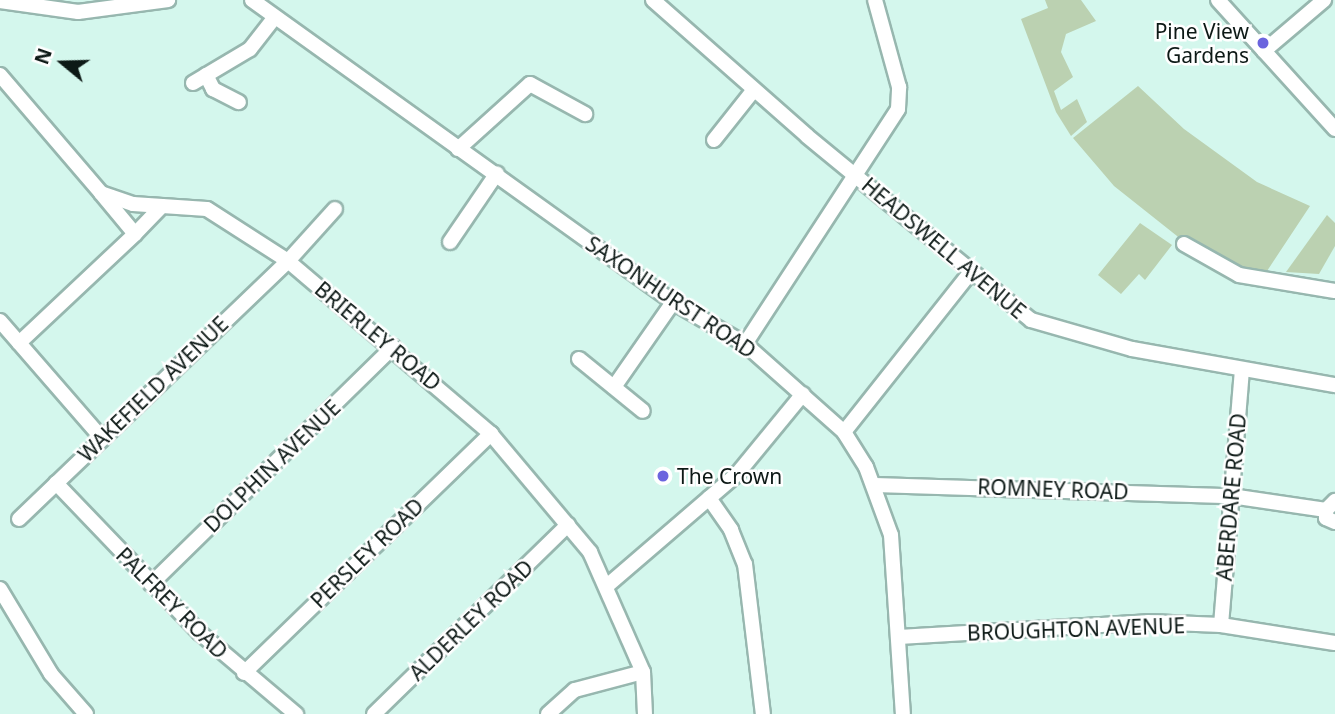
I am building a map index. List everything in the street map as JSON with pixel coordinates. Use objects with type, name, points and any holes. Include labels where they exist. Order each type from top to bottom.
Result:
[{"type":"street","points":[[0,1],[78,12],[168,0]]},
{"type":"street","name":"SAXONHURST ROAD","points":[[252,0],[673,302],[745,344],[844,432],[875,485],[894,553],[903,714]]},
{"type":"street","name":"HEADSWELL AVENUE","points":[[653,0],[754,91],[970,273],[1043,325],[1242,369],[1335,385]]},
{"type":"street","points":[[745,344],[855,174],[901,95],[875,0]]},
{"type":"street","points":[[1264,51],[1324,0]]},
{"type":"street","points":[[1223,2],[1335,129]]},
{"type":"street","points":[[193,83],[250,50],[274,18]]},
{"type":"street","points":[[206,75],[213,89],[239,102]]},
{"type":"street","points":[[2,83],[135,234]]},
{"type":"street","points":[[458,149],[530,84],[584,114]]},
{"type":"street","points":[[715,140],[754,91]]},
{"type":"street","points":[[450,242],[496,173]]},
{"type":"street","name":"BRIERLEY ROAD","points":[[101,193],[162,206],[207,209],[288,261],[393,347],[491,434],[568,525],[608,585],[643,672],[645,714]]},
{"type":"street","points":[[19,343],[162,206]]},
{"type":"street","name":"WAKEFIELD AVENUE","points":[[19,519],[101,437],[288,261],[335,209]]},
{"type":"street","points":[[1184,244],[1239,275],[1335,291]]},
{"type":"street","points":[[844,432],[970,273]]},
{"type":"street","points":[[614,387],[673,302]]},
{"type":"street","points":[[0,321],[101,437]]},
{"type":"street","name":"DOLPHIN AVENUE","points":[[151,584],[393,347]]},
{"type":"street","points":[[579,359],[643,411]]},
{"type":"street","name":"ABERDARE ROAD","points":[[1221,625],[1242,369]]},
{"type":"street","points":[[608,585],[738,473],[803,394]]},
{"type":"street","name":"PERSLEY ROAD","points":[[244,673],[491,434]]},
{"type":"street","name":"PALFREY ROAD","points":[[56,484],[151,584],[244,673],[296,714]]},
{"type":"street","name":"ROMNEY ROAD","points":[[875,485],[1231,496],[1332,511]]},
{"type":"street","points":[[709,498],[731,530],[745,564],[763,714]]},
{"type":"street","name":"ALDERLEY ROAD","points":[[374,714],[568,525]]},
{"type":"street","points":[[0,589],[51,674],[86,714]]},
{"type":"street","name":"BROUGHTON AVENUE","points":[[899,637],[1148,622],[1221,625],[1335,643]]},
{"type":"street","points":[[548,714],[575,690],[643,672]]},
{"type":"green space","points":[[1045,0],[1081,0],[1096,21],[1066,34],[1061,52],[1073,77],[1054,91],[1061,110],[1077,99],[1087,122],[1071,136],[1056,112],[1021,19],[1048,8]]},
{"type":"green space","points":[[1138,86],[1184,129],[1257,182],[1310,206],[1265,274],[1217,259],[1212,251],[1206,259],[1114,186],[1073,138]]},
{"type":"green space","points":[[1327,215],[1335,223],[1335,246],[1319,274],[1286,272]]},
{"type":"green space","points":[[1140,223],[1172,245],[1145,280],[1139,274],[1121,294],[1098,275]]},
{"type":"place","name":"Pine View Gardens","points":[[1263,43]]},
{"type":"place","name":"The Crown","points":[[663,476]]}]
